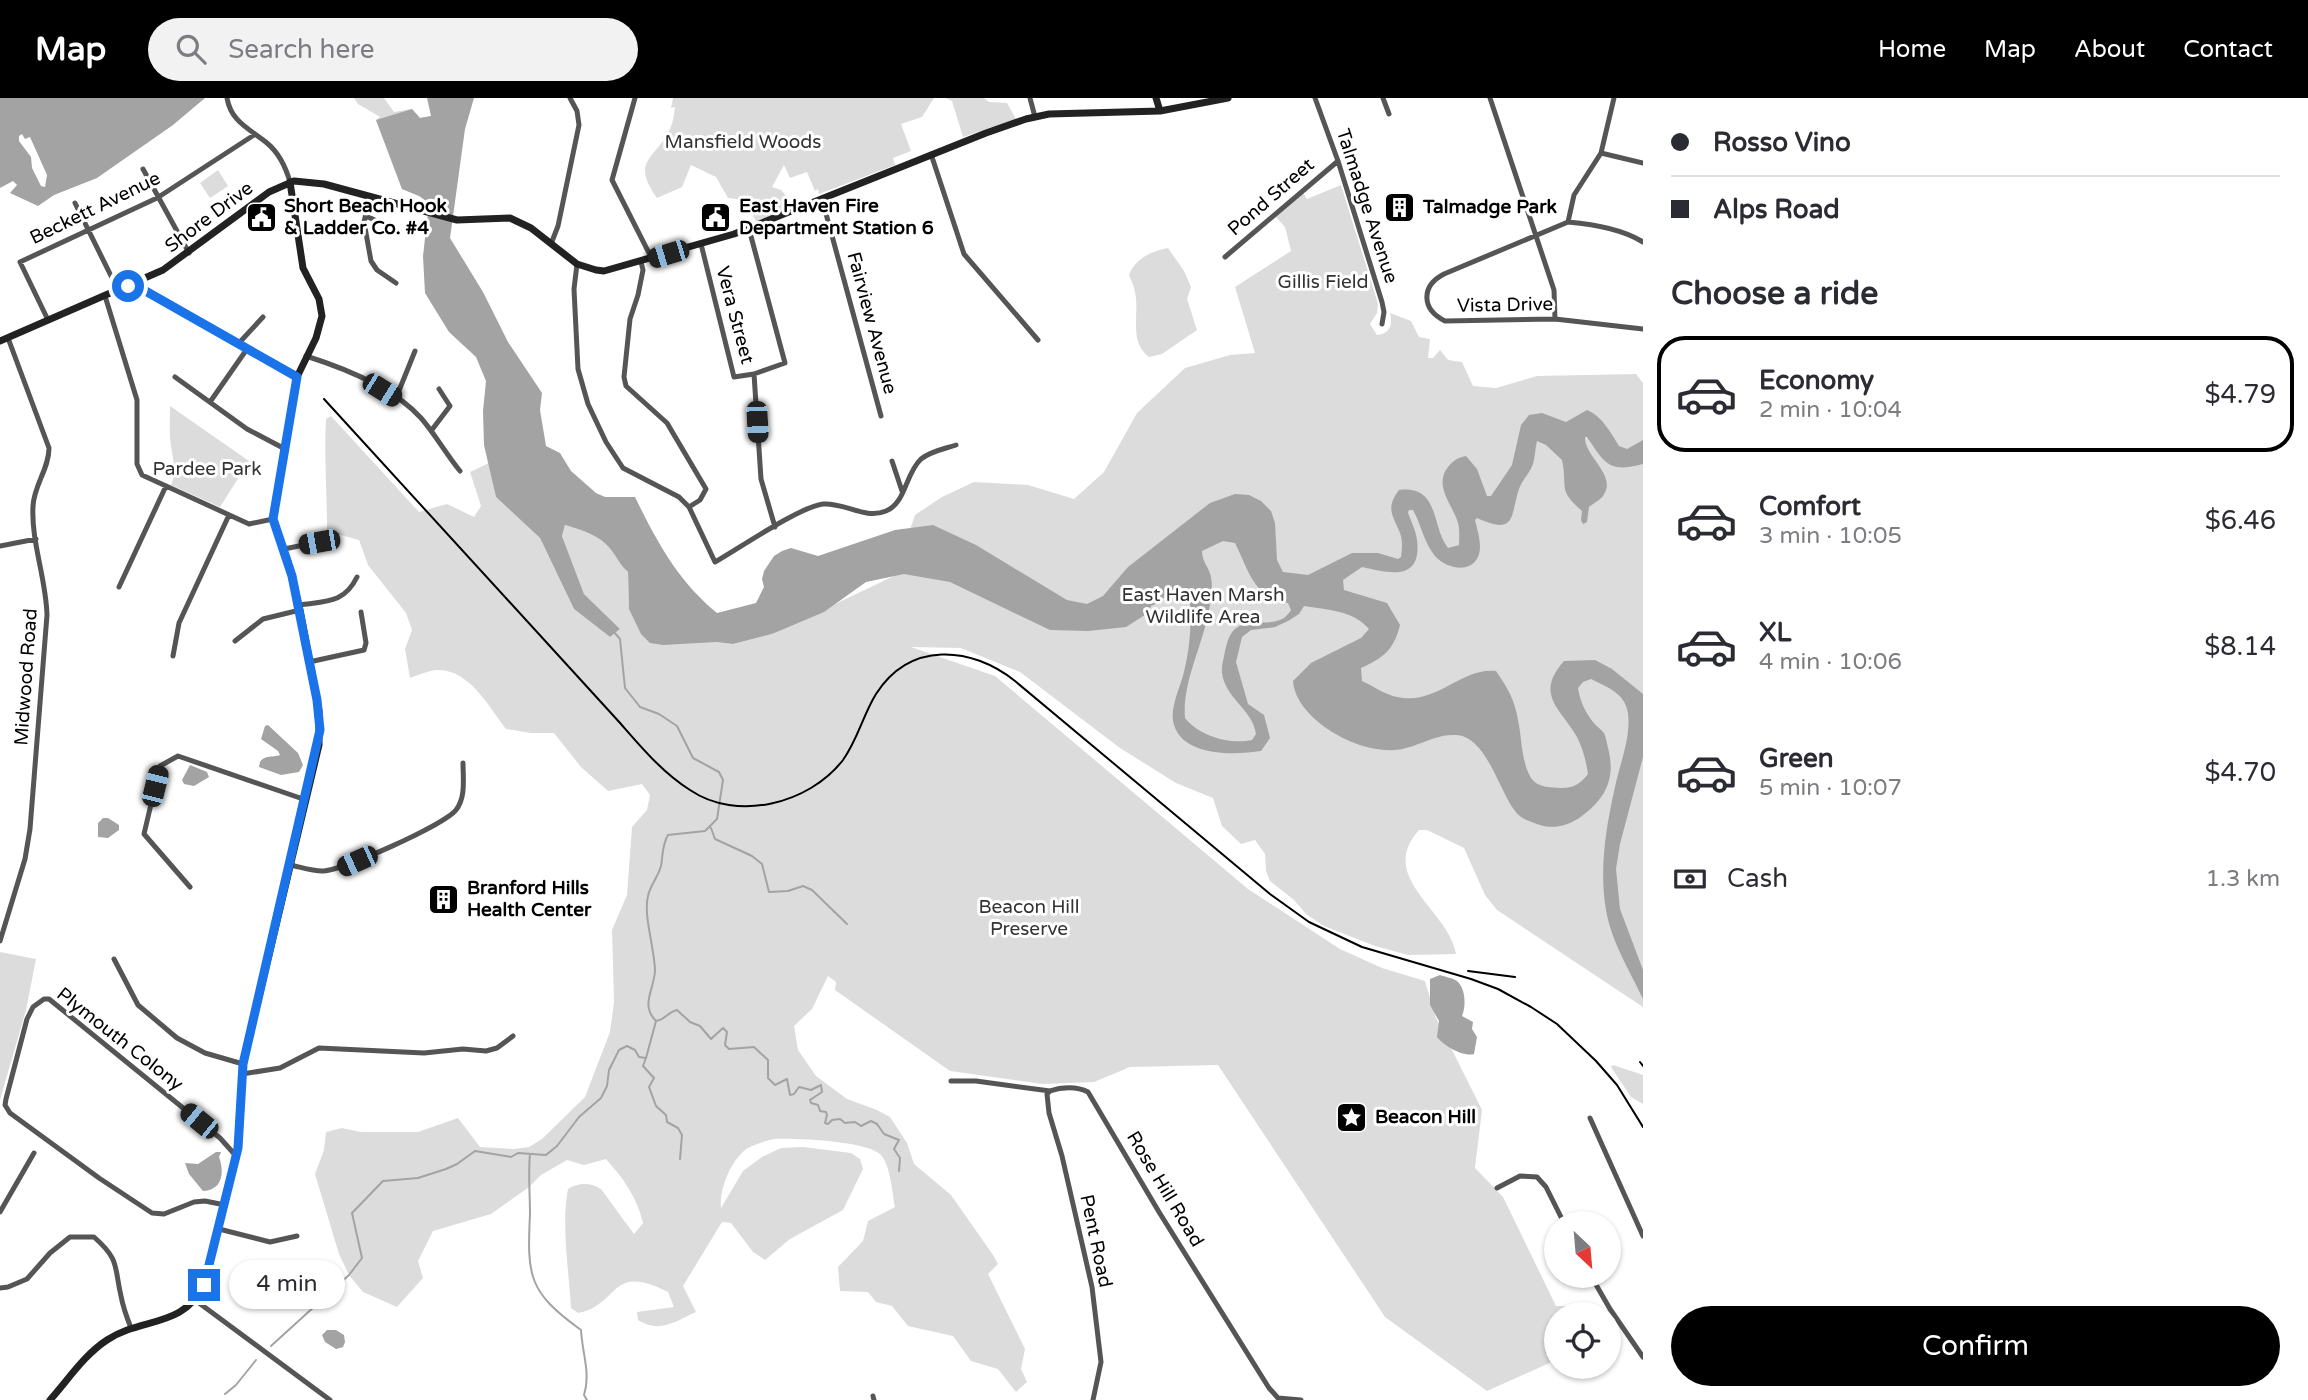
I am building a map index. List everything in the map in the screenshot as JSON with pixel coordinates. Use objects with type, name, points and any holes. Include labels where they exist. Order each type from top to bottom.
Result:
[{"type":"street","points":[[50,1400],[102,1344],[131,1328],[168,1318],[182,1311],[195,1300],[208,1273],[237,1157],[243,1064],[320,730],[319,711],[299,608],[284,549],[273,519],[297,377],[320,324],[320,299],[303,268],[290,182],[277,154],[230,111],[227,98]]},
{"type":"street","points":[[551,244],[558,226],[579,125],[577,111],[570,98]]},
{"type":"street","points":[[635,98],[612,180],[652,259]]},
{"type":"street","points":[[1030,98],[1035,117]]},
{"type":"street","points":[[1156,98],[1160,111]]},
{"type":"street","points":[[290,182],[316,183],[457,220],[510,218],[522,223],[577,264],[604,271],[749,229],[931,154],[1035,117],[1071,113],[1160,111],[1228,98]]},
{"type":"street","name":"Talmadge Avenue","points":[[1315,98],[1338,160],[1382,302],[1382,324]]},
{"type":"street","points":[[1383,98],[1389,114]]},
{"type":"street","points":[[1490,98],[1554,290],[1555,319]]},
{"type":"street","points":[[1568,222],[1574,195],[1601,153],[1614,98]]},
{"type":"street","name":"Beckett Avenue","points":[[48,320],[20,262],[157,198],[254,135]]},
{"type":"street","points":[[1601,153],[1643,163]]},
{"type":"street","points":[[931,154],[964,254],[1038,340]]},
{"type":"street","name":"Pond Street","points":[[1225,257],[1338,160]]},
{"type":"street","points":[[143,169],[189,253]]},
{"type":"street","name":"Shore Drive","points":[[4,340],[168,267],[269,192],[290,182]]},
{"type":"street","points":[[370,196],[365,225],[373,266],[396,283]]},
{"type":"street","name":"Fairview Avenue","points":[[822,199],[881,416]]},
{"type":"street","points":[[75,203],[118,290]]},
{"type":"street","points":[[366,216],[379,222]]},
{"type":"street","points":[[1535,236],[1568,222],[1621,233],[1643,242]]},
{"type":"street","points":[[749,229],[785,363],[754,374],[761,479],[775,527]]},
{"type":"street","name":"Vista Drive","points":[[1535,236],[1436,279],[1428,288],[1427,300],[1434,314],[1444,321],[1555,319],[1643,328]]},
{"type":"street","name":"Vera Street","points":[[701,244],[734,377],[754,374]]},
{"type":"street","points":[[641,262],[643,270],[630,318],[624,377],[631,392],[667,423],[706,489],[690,507]]},
{"type":"street","points":[[577,264],[574,289],[578,369],[588,404],[606,442],[624,468],[679,497],[690,507],[715,562],[819,505],[833,504],[862,512],[879,513],[892,508],[900,500],[911,472],[924,457],[956,445]]},
{"type":"street","points":[[137,282],[142,289],[297,377]]},
{"type":"street","points":[[105,296],[137,400],[137,464],[142,475],[250,524],[273,519]]},
{"type":"street","points":[[239,343],[263,317]]},
{"type":"street","name":"Midwood Road","points":[[0,941],[25,859],[30,829],[47,612],[33,504],[38,482],[49,457],[49,448],[4,340]]},
{"type":"street","points":[[210,402],[247,348]]},
{"type":"street","points":[[396,398],[415,351]]},
{"type":"street","points":[[306,356],[353,372],[396,398],[419,416],[460,471]]},
{"type":"street","points":[[175,377],[247,429],[285,449]]},
{"type":"street","points":[[431,431],[450,406],[439,389]]},
{"type":"street","points":[[892,461],[903,492]]},
{"type":"street","points":[[119,587],[166,486]]},
{"type":"street","points":[[173,656],[178,623],[229,515]]},
{"type":"street","points":[[0,547],[36,539]]},
{"type":"street","points":[[284,549],[319,542]]},
{"type":"street","points":[[235,641],[262,619],[344,596],[357,577]]},
{"type":"street","points":[[309,662],[364,650],[366,643],[361,612]]},
{"type":"street","points":[[190,887],[144,834],[160,766],[178,755],[306,800]]},
{"type":"street","points":[[290,866],[323,871],[341,868],[428,828],[455,811],[464,793],[463,763]]},
{"type":"street","points":[[114,959],[138,1005],[177,1038],[205,1053],[243,1064]]},
{"type":"street","name":"Plymouth Colony","points":[[225,1205],[194,1202],[164,1214],[152,1213],[10,1113],[5,1099],[27,1019],[33,1007],[44,999],[49,999],[220,1138],[237,1157]]},
{"type":"street","points":[[242,1074],[280,1069],[319,1048],[424,1053],[463,1049],[486,1051],[498,1048],[513,1035]]},
{"type":"street","name":"Rose Hill Road","points":[[951,1081],[976,1081],[1050,1091],[1072,1088],[1088,1092],[1269,1388],[1279,1399],[1301,1400]]},
{"type":"street","name":"Pent Road","points":[[1050,1091],[1047,1094],[1047,1104],[1062,1156],[1092,1287],[1101,1362],[1093,1400]]},
{"type":"street","points":[[1590,1118],[1643,1236]]},
{"type":"street","points":[[0,1212],[34,1153]]},
{"type":"street","points":[[1497,1188],[1520,1175],[1537,1177],[1546,1187],[1558,1211]]},
{"type":"street","points":[[219,1229],[270,1242],[297,1236]]},
{"type":"street","points":[[0,1288],[27,1279],[50,1253],[70,1237],[94,1237],[109,1251],[118,1269],[120,1295],[131,1328]]},
{"type":"street","points":[[1598,1288],[1643,1357]]},
{"type":"street","points":[[195,1300],[330,1400]]},
{"type":"green space","points":[[354,98],[384,98],[394,112],[412,109],[420,118],[432,116],[419,196],[402,189],[376,120],[380,117],[358,104]]},
{"type":"green space","name":"Mansfield Woods","points":[[673,98],[934,98],[922,117],[901,124],[911,151],[893,158],[895,165],[819,194],[807,172],[790,178],[784,165],[772,187],[781,190],[796,207],[756,221],[744,200],[728,198],[716,177],[691,165],[682,187],[657,198],[649,185],[645,168],[671,127],[675,107],[671,108]]},
{"type":"green space","points":[[946,98],[984,98],[989,102],[1007,103],[1016,119],[963,137],[952,101]]},
{"type":"green space","points":[[218,170],[228,186],[210,198],[200,183]]},
{"type":"green space","points":[[1341,185],[1378,304],[1377,313],[1370,324],[1377,335],[1390,328],[1390,313],[1411,321],[1419,337],[1430,339],[1428,358],[1433,358],[1440,350],[1448,360],[1462,362],[1473,386],[1496,388],[1537,376],[1636,374],[1643,383],[1643,1007],[1497,910],[1485,895],[1464,848],[1427,830],[1419,830],[1408,847],[1406,863],[1410,879],[1451,938],[1456,954],[1408,955],[1375,946],[1324,926],[1306,914],[1294,900],[1270,881],[1266,871],[1265,854],[1255,840],[1241,844],[1222,826],[1213,798],[1176,783],[1120,748],[1020,672],[961,648],[911,647],[995,676],[1248,889],[1340,949],[1382,968],[1425,981],[1436,1018],[1482,1110],[1475,1168],[1503,1197],[1544,1281],[1544,1288],[1547,1288],[1554,1302],[1544,1302],[1544,1365],[1487,1391],[1385,1317],[1218,1065],[1130,1067],[1094,1082],[1042,1084],[950,1071],[835,990],[836,982],[828,976],[812,1009],[794,1026],[798,1050],[816,1076],[847,1099],[890,1117],[907,1143],[914,1164],[951,1195],[993,1255],[998,1264],[988,1274],[1025,1349],[1021,1369],[1027,1382],[1016,1392],[998,1369],[971,1361],[953,1336],[908,1326],[892,1306],[876,1302],[868,1292],[840,1291],[838,1267],[863,1241],[868,1221],[895,1207],[884,1160],[874,1150],[862,1146],[814,1140],[775,1139],[744,1151],[728,1174],[722,1192],[721,1208],[743,1171],[762,1157],[781,1148],[803,1147],[851,1153],[860,1159],[863,1169],[843,1210],[790,1239],[765,1260],[753,1252],[731,1223],[722,1222],[683,1286],[696,1312],[667,1325],[653,1326],[638,1320],[637,1312],[674,1307],[668,1292],[649,1284],[625,1283],[592,1309],[578,1313],[571,1308],[565,1233],[568,1189],[581,1184],[597,1187],[634,1234],[643,1223],[629,1188],[606,1159],[584,1165],[567,1160],[541,1175],[491,1214],[433,1231],[418,1261],[423,1278],[397,1307],[363,1292],[349,1275],[339,1254],[315,1174],[324,1150],[326,1132],[342,1128],[361,1132],[418,1132],[458,1118],[480,1147],[529,1147],[542,1139],[585,1097],[610,1032],[614,1002],[612,930],[627,895],[632,827],[647,810],[650,795],[642,784],[608,791],[581,767],[554,733],[506,729],[477,690],[458,675],[436,670],[410,678],[405,649],[412,630],[406,613],[368,565],[359,540],[327,531],[326,419],[331,416],[419,512],[447,504],[474,517],[481,506],[470,472],[489,463],[496,497],[540,538],[574,609],[610,637],[620,629],[584,594],[562,536],[565,525],[592,535],[610,548],[628,572],[629,609],[716,642],[733,644],[772,634],[894,576],[915,515],[942,497],[974,482],[1028,485],[1074,499],[1104,472],[1137,413],[1185,368],[1230,355],[1255,353],[1235,287],[1291,251],[1285,227],[1275,216],[1303,193],[1307,199]]},
{"type":"green space","points":[[1168,248],[1191,287],[1187,299],[1197,330],[1162,354],[1149,357],[1143,351],[1137,335],[1136,301],[1129,275],[1135,264],[1144,257]]},
{"type":"green space","name":"Pardee Park","points":[[170,406],[249,461],[220,507],[171,485],[174,470]]},
{"type":"green space","points":[[0,952],[36,959],[26,1010],[0,1100]]},
{"type":"green space","points":[[1613,1065],[1643,1075],[1643,1104],[1631,1097],[1611,1067]]},
{"type":"shaded area","points":[[0,98],[205,98],[173,125],[97,178],[54,195],[38,206],[10,193],[17,185],[13,181],[0,188]],"holes":[[[22,134],[25,139],[30,137],[47,175],[45,187],[41,186],[32,168],[31,157],[19,141],[19,136]]]},
{"type":"shaded area","points":[[427,98],[474,98],[465,129],[450,238],[483,292],[508,342],[542,393],[540,410],[546,446],[560,453],[571,471],[596,493],[605,497],[635,497],[670,560],[691,588],[717,613],[756,603],[764,587],[764,571],[774,556],[782,551],[791,548],[818,556],[895,530],[933,525],[976,545],[1067,600],[1087,604],[1103,596],[1128,567],[1210,503],[1235,494],[1249,495],[1261,501],[1271,511],[1275,523],[1277,560],[1283,572],[1308,575],[1352,553],[1378,553],[1398,559],[1401,557],[1402,539],[1391,507],[1399,490],[1412,490],[1422,494],[1428,500],[1448,548],[1459,545],[1459,526],[1443,488],[1444,474],[1454,461],[1466,456],[1477,469],[1487,496],[1491,496],[1512,465],[1521,425],[1529,415],[1542,413],[1566,422],[1587,410],[1602,421],[1619,446],[1627,449],[1643,440],[1643,464],[1615,467],[1604,460],[1585,437],[1590,452],[1604,473],[1606,488],[1602,497],[1589,507],[1587,522],[1583,524],[1582,511],[1566,493],[1562,460],[1546,445],[1537,441],[1533,464],[1520,486],[1510,520],[1499,525],[1477,518],[1475,520],[1480,547],[1478,556],[1469,566],[1462,568],[1447,565],[1435,556],[1413,510],[1409,510],[1417,553],[1409,569],[1393,572],[1362,567],[1343,580],[1344,590],[1387,603],[1400,625],[1391,647],[1376,661],[1361,668],[1362,681],[1393,696],[1411,698],[1436,692],[1483,671],[1496,671],[1515,706],[1528,771],[1531,778],[1541,785],[1570,787],[1588,774],[1579,742],[1558,710],[1551,693],[1555,673],[1564,661],[1595,660],[1612,669],[1643,694],[1643,757],[1616,869],[1620,909],[1643,970],[1643,999],[1608,922],[1603,879],[1606,833],[1627,741],[1628,713],[1619,696],[1591,679],[1578,688],[1588,714],[1605,735],[1610,759],[1610,778],[1603,794],[1582,816],[1566,825],[1549,827],[1528,821],[1517,814],[1491,766],[1475,744],[1466,737],[1447,735],[1402,749],[1379,749],[1347,740],[1317,721],[1305,709],[1293,681],[1311,663],[1361,638],[1369,629],[1347,614],[1330,610],[1304,606],[1299,614],[1288,621],[1275,627],[1251,630],[1242,637],[1236,662],[1248,704],[1264,715],[1270,738],[1261,751],[1238,753],[1199,748],[1188,743],[1174,725],[1174,705],[1184,672],[1191,621],[1188,591],[1179,586],[1151,606],[1148,613],[1126,627],[1088,631],[1050,630],[950,582],[904,574],[866,582],[824,612],[772,634],[733,644],[716,642],[663,645],[650,643],[641,634],[629,609],[628,572],[610,548],[592,535],[565,525],[562,536],[584,594],[620,629],[610,637],[574,609],[540,538],[496,497],[484,445],[486,381],[476,357],[449,332],[425,293],[423,256],[429,203],[402,189],[376,120],[412,109],[420,118],[431,116]],"holes":[[[1223,541],[1235,543],[1260,589],[1276,600],[1288,603],[1291,610],[1279,620],[1240,626],[1233,631],[1228,641],[1222,668],[1224,682],[1250,718],[1256,734],[1252,740],[1243,741],[1216,738],[1198,730],[1185,718],[1190,677],[1212,593],[1211,577],[1202,551]]]},
{"type":"shaded area","points":[[268,725],[298,753],[303,765],[299,772],[281,775],[259,767],[264,758],[280,755],[261,739],[265,726]]},
{"type":"shaded area","points":[[190,765],[207,772],[209,777],[194,786],[184,784],[182,780]]},
{"type":"shaded area","points":[[103,818],[119,825],[119,830],[108,838],[98,837],[98,823]]},
{"type":"shaded area","points":[[1440,975],[1455,980],[1462,988],[1465,1003],[1462,1016],[1473,1022],[1472,1029],[1477,1037],[1474,1054],[1454,1050],[1437,1037],[1439,1021],[1430,1005],[1430,979]]},
{"type":"shaded area","points":[[216,1152],[221,1152],[219,1157],[222,1175],[214,1188],[203,1191],[189,1174],[185,1163],[198,1164]]},
{"type":"shaded area","points":[[327,1330],[336,1330],[344,1335],[343,1347],[336,1349],[325,1342],[322,1335]]},
{"type":"waterway","points":[[614,632],[620,639],[625,688],[640,707],[659,714],[677,726],[693,758],[719,772],[723,780],[717,819],[705,831],[668,835],[660,870],[649,892],[647,913],[655,971],[648,1003],[651,1015],[656,1021],[677,1010],[690,1022],[700,1026],[711,1039],[723,1028],[727,1032],[725,1045],[729,1049],[754,1047],[768,1060],[768,1078],[775,1085],[787,1079],[790,1095],[799,1087],[811,1090],[821,1085],[822,1092],[810,1100],[818,1105],[820,1111],[826,1112],[825,1123],[840,1119],[845,1123],[855,1122],[861,1126],[871,1121],[877,1124],[884,1134],[899,1140],[894,1149],[900,1158],[899,1171]]},
{"type":"waterway","points":[[711,828],[715,839],[752,856],[762,864],[769,892],[788,891],[803,886],[812,890],[847,924]]},
{"type":"waterway","points":[[271,1346],[349,1275],[362,1258],[352,1213],[383,1181],[418,1178],[446,1169],[475,1151],[511,1157],[518,1153],[546,1155],[557,1146],[579,1117],[601,1098],[607,1086],[609,1070],[619,1050],[627,1046],[635,1050],[639,1057],[646,1058],[656,1021]]},
{"type":"waterway","points":[[646,1058],[643,1066],[654,1078],[649,1087],[656,1106],[666,1115],[667,1122],[678,1128],[682,1135],[680,1159]]},
{"type":"waterway","points":[[530,1154],[529,1253],[534,1281],[550,1305],[581,1330],[586,1371],[584,1395],[587,1400]]},
{"type":"waterway","points":[[225,1394],[256,1360]]},
{"type":"tram line","points":[[324,399],[645,751],[690,790],[709,800],[729,805],[771,804],[792,797],[829,775],[843,760],[876,694],[890,677],[906,665],[923,657],[942,655],[980,661],[1015,681],[1270,894],[1309,922],[1362,947],[1498,989],[1557,1024],[1617,1085],[1643,1127]]},
{"type":"tram line","points":[[1468,971],[1515,977]]},
{"type":"tram line","points":[[1640,1062],[1643,1066]]},
{"type":"place","name":"Talmadge Park","points":[[1400,207]]},
{"type":"place","name":"Short Beach Hook & Ladder Co. #4","points":[[261,217]]},
{"type":"place","name":"East Haven Fire Department Station 6","points":[[716,217]]},
{"type":"place","name":"Branford Hills Health Center","points":[[444,899]]},
{"type":"place","name":"Beacon Hill","points":[[1352,1117]]},
{"type":"route","points":[[128,286],[137,282],[142,289],[297,377],[273,519],[300,610],[320,730],[243,1064],[240,1139],[204,1285]]},
{"type":"park label","name":"Gillis Field","points":[[1323,282]]},
{"type":"park label","name":"East Haven Marsh Wildlife Area","points":[[1203,606]]},
{"type":"park label","name":"Beacon Hill Preserve","points":[[1029,918]]}]
